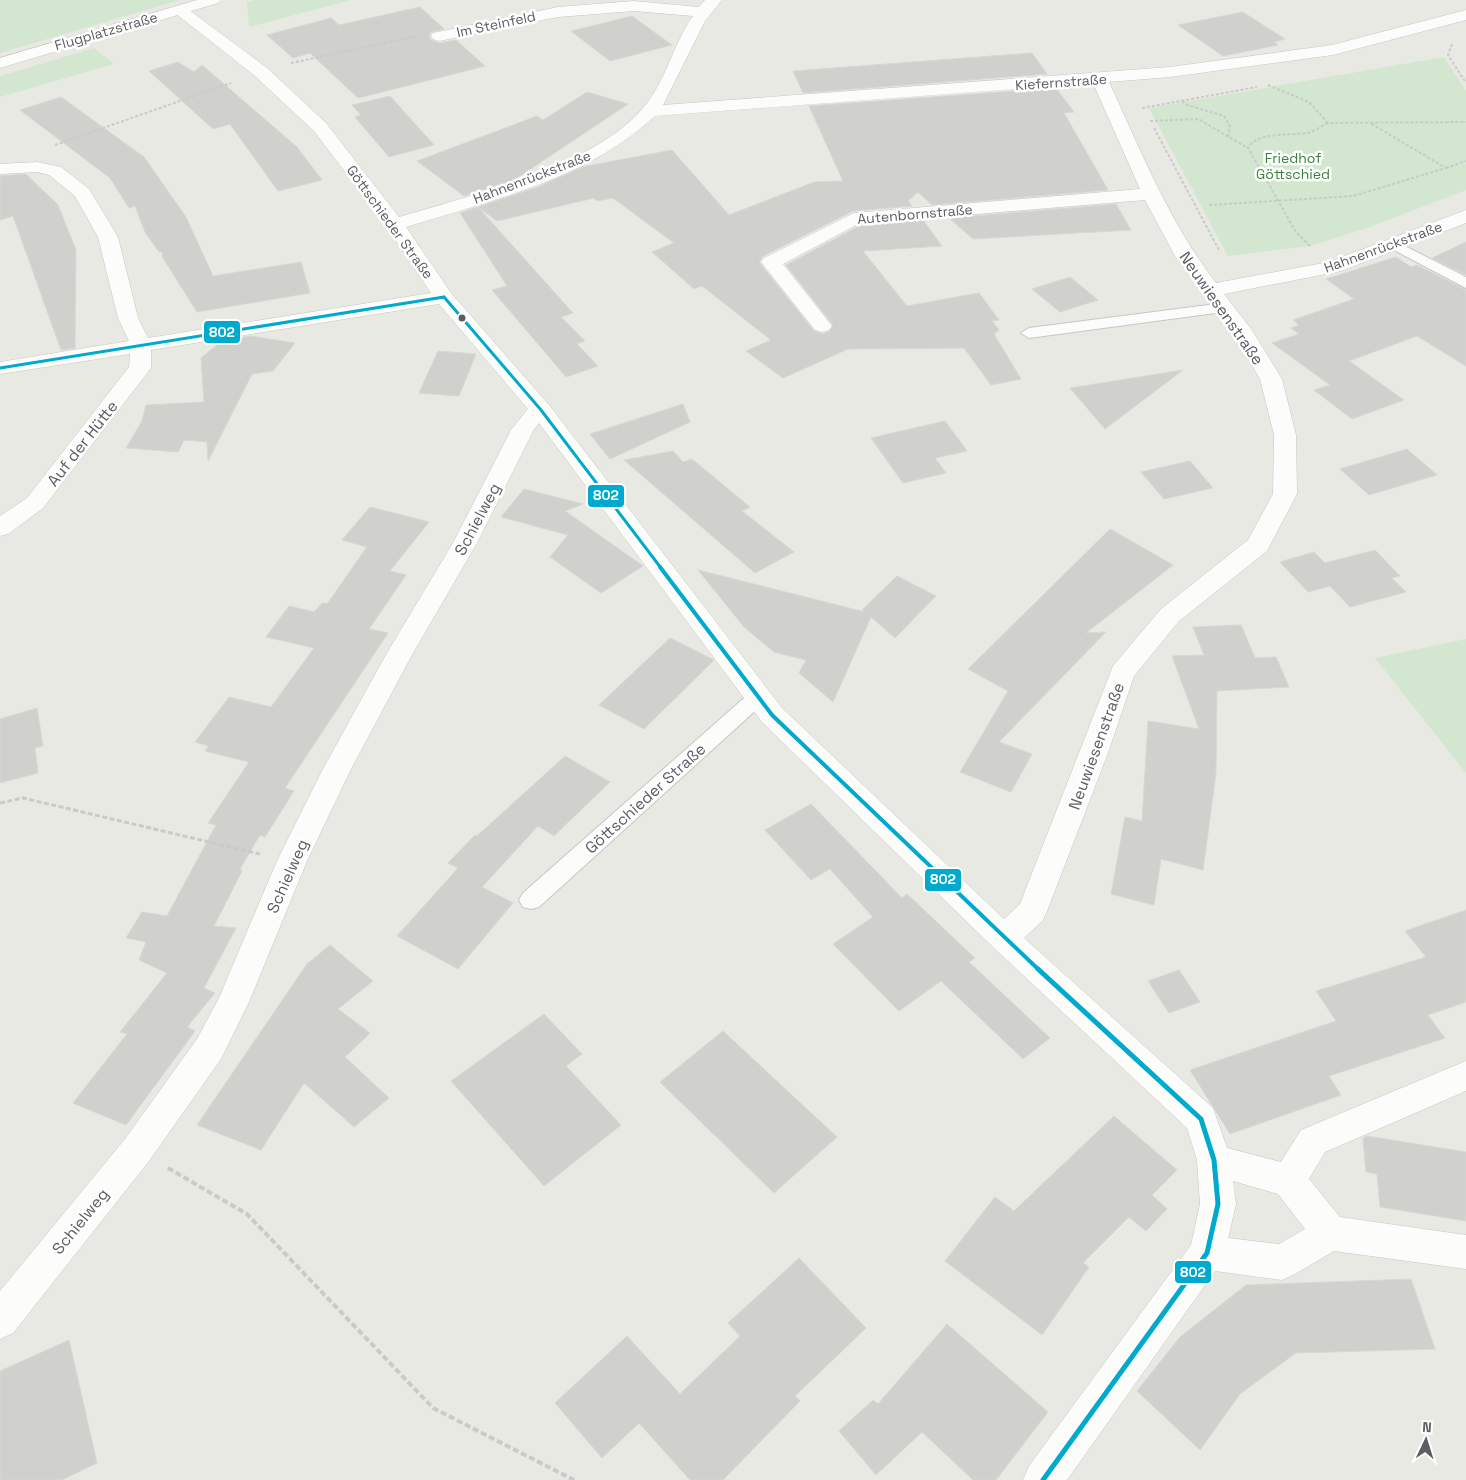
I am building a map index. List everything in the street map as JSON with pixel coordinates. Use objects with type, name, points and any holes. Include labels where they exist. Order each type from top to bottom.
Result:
[{"type":"street","name":"Flugplatzstraße","points":[[0,63],[213,0]]},
{"type":"street","name":"Im Steinfeld","points":[[440,36],[558,12],[634,6],[708,6]]},
{"type":"street","name":"Hahnenrückstraße","points":[[395,224],[489,195],[581,160],[623,135],[650,110],[708,6]]},
{"type":"street","name":"Göttschieder Straße","points":[[180,10],[260,71],[320,127],[395,224],[444,297],[541,410],[772,715],[1004,938],[1201,1118],[1214,1160],[1218,1204],[1207,1253],[1043,1480]]},
{"type":"street","name":"Kiefernstraße","points":[[650,110],[1100,79],[1271,60],[1333,50],[1466,16]]},
{"type":"street","name":"Neuwiesenstraße","points":[[1004,938],[1032,911],[1094,753],[1122,673],[1170,615],[1258,545],[1285,494],[1285,435],[1271,379],[1241,329],[1185,256],[1151,194],[1100,79]]},
{"type":"street","points":[[7,168],[37,167],[55,171],[82,193],[108,236],[128,318],[141,344]]},
{"type":"street","name":"Autenbornstraße","points":[[822,326],[771,262],[854,219],[1151,194]]},
{"type":"street","name":"Hahnenrückstraße","points":[[1217,299],[1238,285],[1334,267],[1466,216]]},
{"type":"street","points":[[0,368],[444,297]]},
{"type":"street","name":"Auf der Hütte","points":[[0,528],[35,503],[140,368],[141,344]]},
{"type":"street","name":"Schielweg","points":[[0,1320],[137,1150],[209,1049],[233,1002],[292,861],[368,710],[465,543],[522,430],[530,419],[541,410]]},
{"type":"street","points":[[1289,1181],[1313,1141],[1466,1076]]},
{"type":"street","points":[[1214,1160],[1289,1181],[1330,1233]]},
{"type":"street","points":[[1207,1253],[1282,1262],[1330,1233],[1466,1252]]},
{"type":"lane","points":[[1395,245],[1466,283]]},
{"type":"lane","points":[[1029,333],[1217,299]]},
{"type":"lane","name":"Göttschieder Straße","points":[[531,900],[759,696]]},
{"type":"path","points":[[1428,26],[1452,43],[1448,55],[1466,83]]},
{"type":"path","points":[[7,168],[30,154],[260,71],[424,34],[440,36]]},
{"type":"path","points":[[1114,112],[1270,85],[1309,102],[1328,122]]},
{"type":"path","points":[[1182,100],[1187,105],[1224,116],[1230,126],[1228,138]]},
{"type":"path","points":[[1143,107],[1238,285]]},
{"type":"path","points":[[1150,120],[1198,119],[1248,148],[1296,232],[1334,267]]},
{"type":"path","points":[[1248,148],[1251,142],[1259,138],[1309,133],[1328,122],[1466,122]]},
{"type":"path","points":[[1370,122],[1446,168]]},
{"type":"path","points":[[1209,205],[1354,196],[1466,161]]},
{"type":"path","points":[[0,803],[23,798],[292,861]]},
{"type":"path","points":[[137,1150],[247,1214],[433,1408],[574,1480]]},
{"type":"green space","points":[[0,0],[180,0],[0,53]]},
{"type":"green space","points":[[254,0],[351,0],[249,27],[247,2]]},
{"type":"green space","points":[[94,48],[114,64],[0,97],[0,76]]},
{"type":"green space","name":"Friedhof Göttschied","points":[[1444,57],[1466,91],[1466,190],[1370,227],[1310,246],[1228,256],[1149,108]]},
{"type":"green space","points":[[1466,639],[1466,773],[1375,658]]},
{"type":"building","points":[[420,7],[444,29],[431,32],[429,35],[431,40],[439,43],[456,40],[485,66],[358,98],[310,53],[293,58],[267,35],[331,18],[339,25]]},
{"type":"building","points":[[1243,12],[1285,39],[1274,42],[1278,45],[1223,56],[1178,25]]},
{"type":"building","points":[[632,16],[672,45],[610,61],[571,31]]},
{"type":"building","points":[[1032,53],[1047,74],[803,93],[793,71]]},
{"type":"building","points":[[178,62],[194,72],[202,65],[297,147],[322,180],[278,191],[230,124],[213,129],[149,71]]},
{"type":"building","points":[[1056,88],[1074,112],[1064,113],[1108,190],[932,205],[918,192],[908,201],[912,206],[853,211],[763,256],[759,262],[814,331],[823,334],[830,331],[833,325],[786,265],[859,226],[923,220],[942,246],[863,251],[907,306],[979,293],[999,320],[992,321],[999,330],[994,334],[1021,379],[991,385],[964,348],[848,349],[783,378],[746,351],[771,340],[702,286],[694,289],[652,252],[674,243],[613,198],[597,201],[594,198],[497,221],[478,207],[538,187],[582,167],[672,150],[729,215],[814,182],[843,181],[809,106]]},
{"type":"building","points":[[587,92],[628,104],[514,180],[464,196],[417,161],[537,116],[543,120]]},
{"type":"building","points":[[390,96],[434,145],[389,157],[355,117],[361,115],[352,105]]},
{"type":"building","points":[[61,97],[144,157],[186,217],[213,276],[301,262],[310,293],[197,312],[163,258],[162,252],[159,252],[145,232],[135,206],[129,208],[110,178],[20,110]]},
{"type":"building","points":[[26,174],[58,205],[76,250],[75,348],[61,350],[13,216],[0,220],[0,176]]},
{"type":"building","points":[[1116,204],[1131,230],[973,239],[949,218]]},
{"type":"building","points":[[478,207],[573,313],[561,317],[585,341],[577,344],[598,366],[566,377],[492,290],[507,286],[460,213]]},
{"type":"building","points":[[1466,242],[1466,275],[1432,258]]},
{"type":"building","points":[[1396,257],[1411,267],[1417,265],[1466,290],[1466,366],[1417,336],[1349,361],[1404,400],[1352,419],[1314,390],[1330,385],[1272,343],[1299,334],[1291,328],[1299,325],[1293,320],[1354,299],[1326,279]]},
{"type":"building","points":[[1070,277],[1098,300],[1060,312],[1032,289]]},
{"type":"building","points":[[250,336],[295,343],[273,371],[252,374],[208,461],[207,442],[184,440],[178,452],[126,448],[142,421],[146,405],[204,402],[201,358],[222,341]]},
{"type":"building","points":[[438,351],[476,354],[459,396],[419,393]]},
{"type":"building","points":[[1183,370],[1105,429],[1070,388]]},
{"type":"building","points":[[683,404],[690,422],[610,459],[590,434]]},
{"type":"building","points":[[945,421],[967,451],[935,458],[946,473],[903,483],[871,438]]},
{"type":"building","points":[[1407,449],[1437,475],[1369,495],[1340,469]]},
{"type":"building","points":[[673,451],[683,462],[692,459],[750,507],[742,511],[794,552],[755,573],[624,460]]},
{"type":"building","points":[[1190,461],[1213,488],[1164,499],[1141,472]]},
{"type":"building","points":[[524,489],[583,504],[565,511],[643,566],[601,593],[550,557],[568,535],[501,517]]},
{"type":"building","points":[[370,507],[429,522],[390,571],[406,575],[369,629],[388,633],[285,788],[294,791],[265,837],[260,835],[240,869],[242,871],[214,926],[236,928],[204,988],[215,993],[187,1027],[195,1031],[126,1125],[73,1103],[127,1034],[120,1032],[167,973],[139,960],[146,942],[126,938],[142,912],[167,916],[216,825],[208,823],[249,762],[205,751],[209,746],[195,742],[229,697],[271,707],[314,648],[266,637],[289,606],[314,612],[322,603],[327,604],[367,547],[342,540]]},
{"type":"building","points":[[1110,529],[1173,565],[1086,633],[1106,632],[999,742],[1032,754],[1011,792],[960,772],[1008,691],[968,669]]},
{"type":"building","points":[[1375,550],[1400,576],[1392,578],[1406,592],[1350,607],[1330,586],[1308,592],[1280,562],[1314,552],[1325,563]]},
{"type":"building","points":[[698,570],[865,612],[862,610],[897,576],[936,596],[895,638],[871,617],[833,702],[799,673],[806,660],[774,652],[744,627]]},
{"type":"building","points":[[1241,625],[1255,658],[1276,657],[1289,687],[1217,691],[1216,773],[1203,870],[1161,859],[1154,905],[1111,894],[1125,817],[1142,821],[1148,721],[1199,729],[1172,656],[1204,655],[1193,627]]},
{"type":"building","points":[[670,638],[714,660],[644,729],[599,705]]},
{"type":"building","points":[[37,708],[43,746],[35,748],[38,773],[0,783],[0,719]]},
{"type":"building","points":[[565,756],[610,782],[554,836],[538,826],[482,887],[513,903],[458,969],[397,936],[458,868],[448,863],[475,835],[477,836]]},
{"type":"building","points":[[811,804],[902,898],[907,894],[975,958],[969,962],[1050,1038],[1023,1059],[941,981],[899,1011],[833,944],[873,917],[830,869],[811,880],[765,830]]},
{"type":"building","points":[[1466,910],[1466,1002],[1428,1015],[1445,1038],[1329,1076],[1341,1095],[1230,1134],[1190,1070],[1336,1021],[1316,991],[1426,957],[1405,931]]},
{"type":"building","points":[[330,945],[373,981],[338,1009],[370,1033],[345,1057],[389,1098],[354,1127],[304,1083],[261,1150],[197,1125],[307,964]]},
{"type":"building","points":[[1179,970],[1200,1002],[1169,1013],[1148,981]]},
{"type":"building","points":[[544,1014],[582,1054],[566,1066],[621,1125],[544,1186],[451,1081]]},
{"type":"building","points":[[723,1031],[837,1137],[774,1193],[660,1082]]},
{"type":"building","points":[[1114,1116],[1177,1170],[1152,1195],[1167,1209],[1146,1231],[1129,1217],[1083,1263],[1089,1267],[1042,1335],[945,1261],[995,1197],[1014,1211]]},
{"type":"building","points":[[1367,1136],[1466,1152],[1466,1221],[1380,1207],[1377,1174],[1366,1172],[1363,1138]]},
{"type":"building","points":[[799,1258],[866,1328],[795,1396],[800,1401],[723,1480],[690,1480],[639,1423],[602,1458],[555,1403],[627,1336],[680,1394],[740,1336],[728,1323]]},
{"type":"building","points":[[1411,1279],[1435,1349],[1296,1353],[1240,1394],[1200,1450],[1137,1391],[1180,1337],[1246,1285]]},
{"type":"building","points":[[947,1324],[1048,1412],[996,1480],[973,1480],[922,1432],[876,1475],[839,1431],[873,1400],[878,1404]]},
{"type":"building","points":[[69,1340],[97,1463],[62,1480],[0,1480],[0,1371]]},
{"type":"transit line","name":"802","points":[[444,297],[541,410],[772,715],[1004,938],[1201,1119],[1214,1160],[1218,1204],[1207,1253],[1043,1480]]},
{"type":"transit line","name":"802","points":[[0,368],[444,297]]}]
